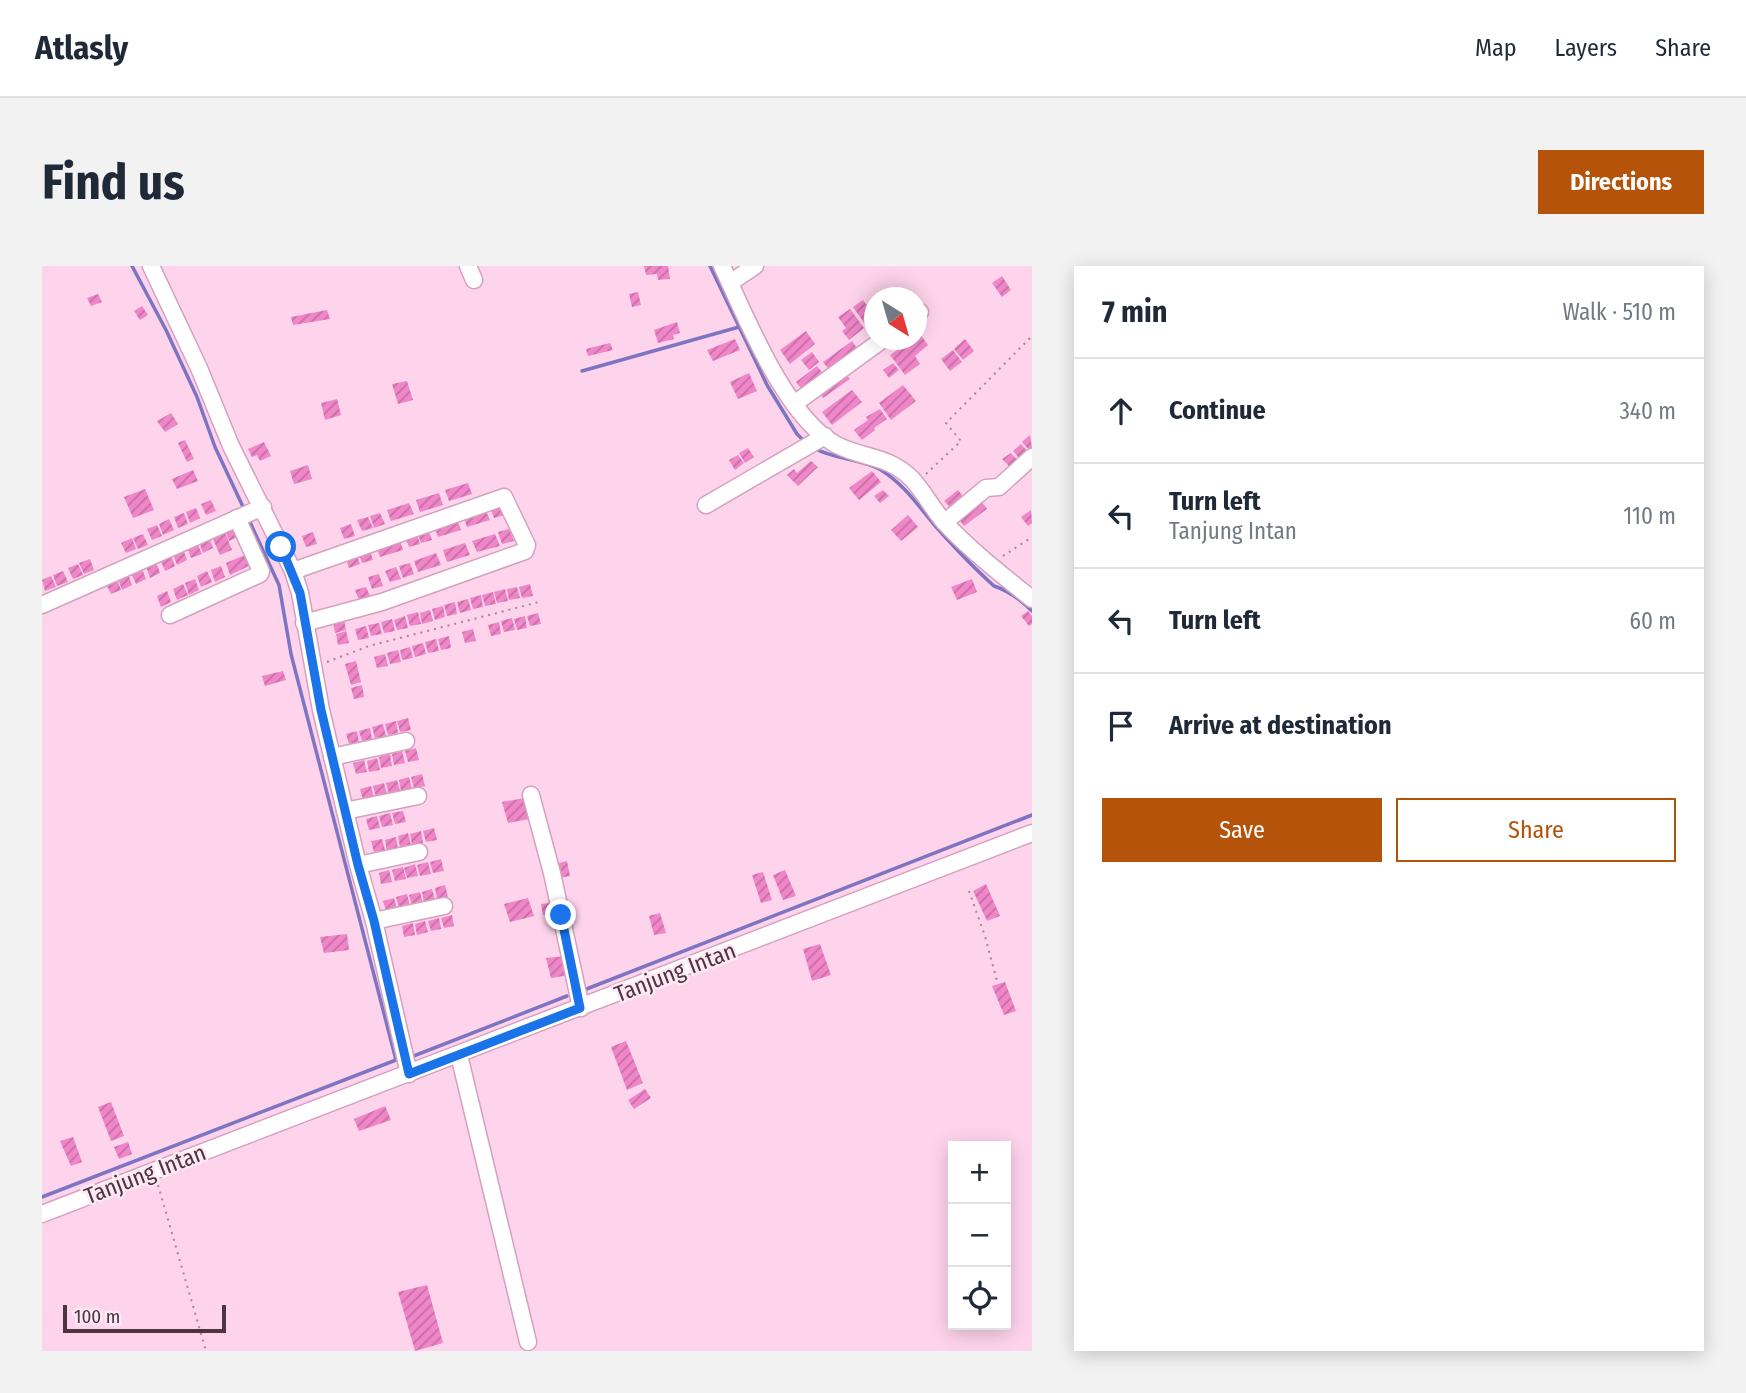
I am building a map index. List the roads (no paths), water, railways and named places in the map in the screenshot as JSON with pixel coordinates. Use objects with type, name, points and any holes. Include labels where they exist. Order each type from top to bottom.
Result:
[{"type":"street","points":[[151,266],[200,368],[231,446],[261,571],[260,574],[170,615]]},
{"type":"street","points":[[722,266],[757,341],[794,404],[836,445],[888,461],[915,484],[944,522],[1032,599]]},
{"type":"street","points":[[730,283],[755,266]]},
{"type":"street","points":[[794,404],[868,350]]},
{"type":"street","points":[[706,505],[825,436]]},
{"type":"street","points":[[944,522],[986,488],[999,487],[1032,457]]},
{"type":"street","points":[[293,571],[504,497],[527,545],[525,551],[382,602],[304,622]]},
{"type":"street","points":[[249,513],[293,571],[300,593],[332,757],[374,921],[409,1074]]},
{"type":"street","points":[[42,605],[249,513]]},
{"type":"street","points":[[332,757],[406,741]]},
{"type":"street","points":[[531,795],[552,873],[580,1008]]},
{"type":"street","points":[[345,811],[418,796]]},
{"type":"street","name":"Tanjung Intan","points":[[42,1214],[1032,833]]},
{"type":"street","points":[[358,865],[419,852]]},
{"type":"street","points":[[374,921],[444,906]]},
{"type":"street","points":[[458,1055],[528,1342]]},
{"type":"waterway","points":[[132,266],[197,397],[215,447],[245,511]]},
{"type":"waterway","points":[[710,266],[767,385],[797,434],[805,442]]},
{"type":"waterway","points":[[582,371],[739,327]]},
{"type":"waterway","points":[[814,448],[873,466],[890,476],[994,586],[1005,590],[1032,611]]},
{"type":"waterway","points":[[42,1197],[396,1060],[291,654],[279,585],[248,518]]},
{"type":"waterway","points":[[584,990],[1032,815]]},
{"type":"waterway","points":[[411,1057],[567,996]]}]
